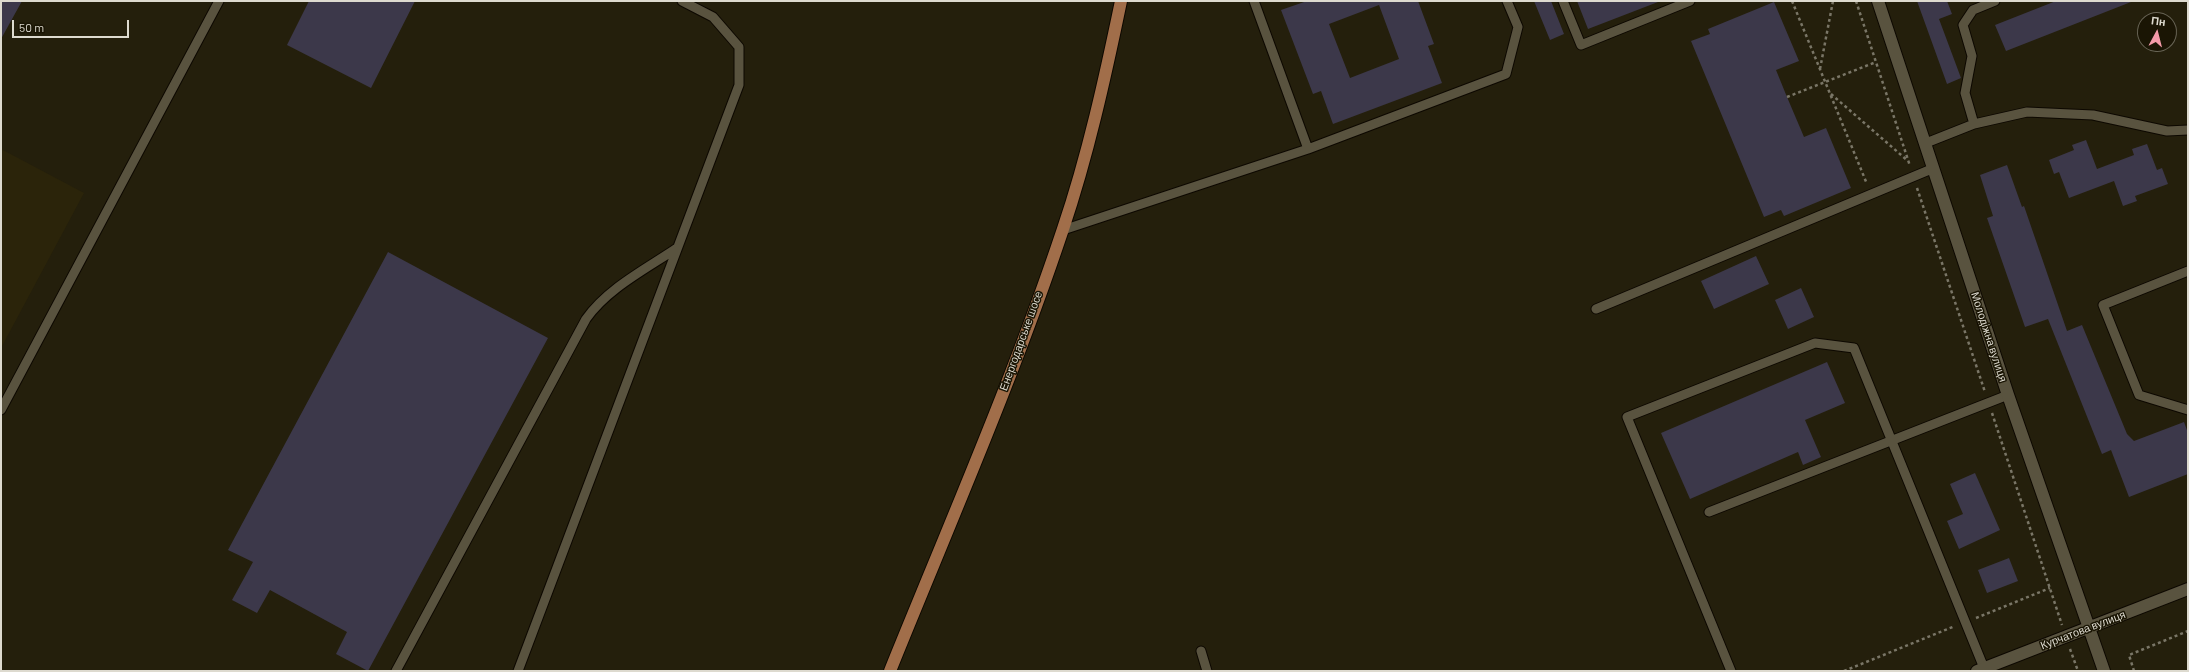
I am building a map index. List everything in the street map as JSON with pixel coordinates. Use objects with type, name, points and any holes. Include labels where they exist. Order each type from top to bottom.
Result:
[{"type":"main road","name":"Енергодарське шосе","points":[[890,671],[996,409],[1063,230],[1084,162],[1121,1]]},
{"type":"street","name":"Молодіжна вулиця","points":[[1878,1],[2008,395],[2104,671]]},
{"type":"street","name":"Курчатова вулиця","points":[[1981,670],[2188,589]]},
{"type":"lane","points":[[1,410],[218,1]]},
{"type":"lane","points":[[518,671],[738,84],[739,47],[713,17],[682,1]]},
{"type":"lane","points":[[1254,1],[1308,149]]},
{"type":"lane","points":[[1063,230],[1308,149],[1506,74],[1518,27],[1507,1]]},
{"type":"lane","points":[[1563,1],[1581,45],[1690,1]]},
{"type":"lane","points":[[1974,124],[1964,94],[1972,56],[1963,25],[1973,10],[1995,1]]},
{"type":"lane","points":[[1926,143],[1974,124],[2027,112],[2093,115],[2168,131],[2188,130]]},
{"type":"lane","points":[[1596,309],[1934,168]]},
{"type":"lane","points":[[396,671],[586,319],[594,308],[608,295],[677,248]]},
{"type":"lane","points":[[2188,271],[2103,305],[2139,395],[2188,410]]},
{"type":"lane","points":[[1731,671],[1627,417],[1815,343],[1854,348],[1965,622],[1981,670]]},
{"type":"lane","points":[[1708,512],[2008,395]]},
{"type":"lane","points":[[1201,651],[1207,671]]},
{"type":"path","points":[[1792,1],[1871,194]]},
{"type":"path","points":[[1820,70],[1833,1]]},
{"type":"path","points":[[1856,1],[2078,671]]},
{"type":"path","points":[[1787,97],[1876,62]]},
{"type":"path","points":[[1830,93],[1909,162]]},
{"type":"path","points":[[1844,671],[2050,588]]},
{"type":"path","points":[[2134,671],[2129,655],[2188,631]]},
{"type":"shaded area","points":[[1,149],[84,193],[1,348]]},
{"type":"building","points":[[1,1],[22,1],[1,39]]},
{"type":"building","points":[[309,1],[415,1],[371,88],[287,45]]},
{"type":"building","points":[[1307,1],[1418,1],[1434,44],[1428,46],[1442,83],[1333,124],[1321,91],[1313,94],[1281,10]],"holes":[[[1379,5],[1399,59],[1350,78],[1329,24]]]},
{"type":"building","points":[[1534,1],[1551,1],[1564,34],[1550,40]]},
{"type":"building","points":[[1577,1],[1658,1],[1658,2],[1588,29]]},
{"type":"building","points":[[1917,1],[1947,1],[1952,14],[1939,19],[1961,78],[1947,84]]},
{"type":"building","points":[[2056,1],[2131,2],[2006,51],[1995,25]]},
{"type":"building","points":[[1774,2],[1799,61],[1776,70],[1787,97],[1804,137],[1826,128],[1851,188],[1784,216],[1781,210],[1764,217],[1691,41],[1710,34],[1708,29]]},
{"type":"building","points":[[2086,140],[2097,169],[2134,155],[2132,149],[2147,144],[2157,170],[2162,168],[2168,184],[2135,196],[2137,201],[2123,206],[2114,181],[2069,198],[2059,172],[2054,174],[2049,160],[2074,150],[2072,145]]},
{"type":"building","points":[[2007,165],[2022,207],[2024,206],[2067,331],[2082,325],[2127,434],[2134,441],[2184,422],[2188,433],[2188,474],[2129,497],[2111,450],[2102,454],[2048,319],[2025,327],[1987,218],[1993,216],[1980,175]]},
{"type":"building","points":[[388,252],[548,338],[368,671],[336,654],[347,632],[270,590],[257,613],[232,600],[253,562],[228,550]]},
{"type":"building","points":[[1756,256],[1769,284],[1714,309],[1701,281]]},
{"type":"building","points":[[1801,288],[1814,317],[1788,329],[1775,300]]},
{"type":"building","points":[[1827,362],[1845,403],[1805,420],[1821,457],[1803,465],[1798,452],[1690,499],[1661,433]]},
{"type":"building","points":[[1975,473],[2000,530],[1959,549],[1947,521],[1963,514],[1950,484]]},
{"type":"building","points":[[2009,558],[2018,581],[1987,593],[1978,570]]}]
